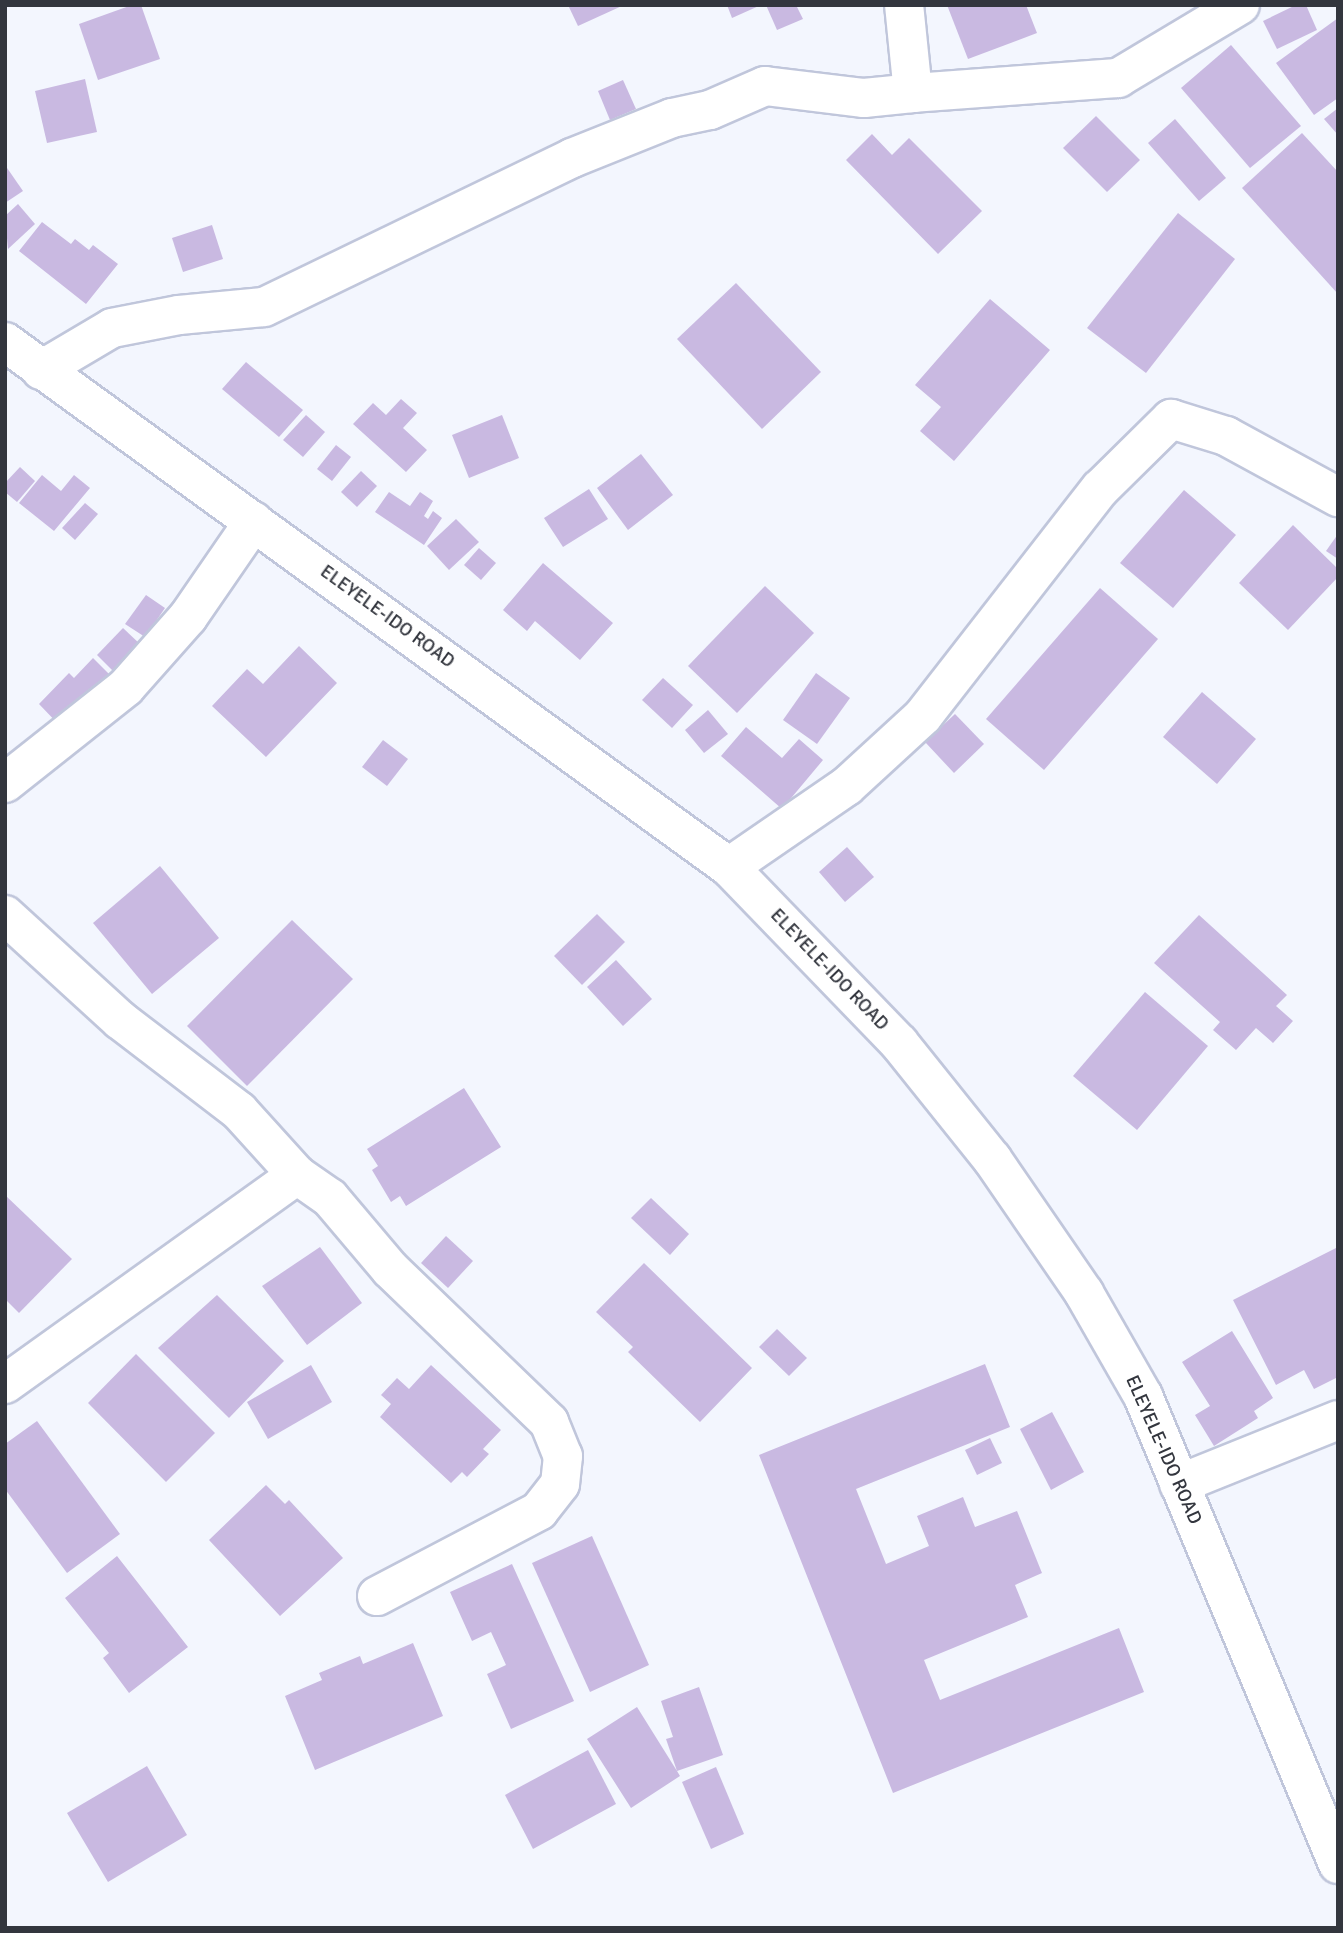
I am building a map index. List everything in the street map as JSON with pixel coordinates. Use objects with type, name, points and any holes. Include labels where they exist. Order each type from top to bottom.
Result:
[{"type":"street","points":[[904,5],[913,93]]},
{"type":"street","points":[[41,370],[113,328],[179,315],[264,307],[572,158],[672,118],[710,110],[765,86],[864,98],[1118,78],[1240,5]]},
{"type":"street","name":"ELEYELE-IDO ROAD","points":[[5,342],[729,867],[900,1044],[992,1159],[1090,1304],[1143,1396],[1338,1864]]},
{"type":"street","points":[[729,867],[848,786],[923,716],[1100,489],[1171,419],[1226,436],[1338,497]]},
{"type":"street","points":[[5,783],[126,687],[188,617],[254,521]]},
{"type":"street","points":[[5,915],[120,1020],[239,1111],[297,1175],[330,1198],[390,1269],[549,1422],[563,1456],[560,1484],[539,1511],[377,1596]]},
{"type":"street","points":[[5,1384],[297,1175]]},
{"type":"street","points":[[1179,1483],[1338,1420]]},
{"type":"building","points":[[132,5],[141,5],[160,59],[98,80],[79,24]]},
{"type":"building","points":[[568,5],[624,5],[578,26]]},
{"type":"building","points":[[727,5],[761,5],[732,18]]},
{"type":"building","points":[[766,5],[796,5],[803,19],[777,30]]},
{"type":"building","points":[[947,5],[1026,5],[1037,33],[968,59]]},
{"type":"building","points":[[1296,5],[1306,5],[1317,30],[1277,49],[1263,21]]},
{"type":"building","points":[[1338,18],[1338,98],[1314,115],[1276,63]]},
{"type":"building","points":[[1231,45],[1301,126],[1250,168],[1181,88]]},
{"type":"building","points":[[85,79],[97,132],[47,143],[35,91]]},
{"type":"building","points":[[623,80],[636,109],[610,120],[598,91]]},
{"type":"building","points":[[1338,108],[1338,135],[1324,119]]},
{"type":"building","points":[[1096,116],[1140,160],[1107,192],[1063,148]]},
{"type":"building","points":[[1175,119],[1226,178],[1199,201],[1148,143]]},
{"type":"building","points":[[1302,133],[1338,172],[1338,294],[1242,188]]},
{"type":"building","points":[[872,134],[892,155],[909,138],[982,211],[938,254],[846,160]]},
{"type":"building","points":[[5,165],[23,191],[5,203]]},
{"type":"building","points":[[18,204],[35,224],[8,249],[5,216]]},
{"type":"building","points":[[1178,213],[1235,259],[1146,373],[1087,328]]},
{"type":"building","points":[[42,222],[71,244],[75,239],[89,250],[93,245],[118,264],[86,304],[19,251]]},
{"type":"building","points":[[212,225],[223,259],[183,272],[172,238]]},
{"type":"building","points":[[736,283],[821,372],[762,429],[677,339]]},
{"type":"building","points":[[990,299],[1050,350],[954,461],[920,431],[941,407],[915,385]]},
{"type":"building","points":[[246,362],[303,410],[279,437],[222,389]]},
{"type":"building","points":[[401,399],[417,413],[403,428],[427,450],[406,472],[353,424],[373,403],[386,415]]},
{"type":"building","points":[[306,415],[325,432],[303,457],[283,440]]},
{"type":"building","points":[[502,415],[519,458],[469,478],[452,435]]},
{"type":"building","points":[[336,445],[351,457],[332,481],[317,469]]},
{"type":"building","points":[[641,454],[673,495],[628,530],[597,488]]},
{"type":"building","points":[[20,467],[35,481],[17,502],[5,492],[5,483]]},
{"type":"building","points":[[361,471],[377,486],[357,507],[341,492]]},
{"type":"building","points":[[42,475],[61,491],[74,475],[90,488],[54,531],[19,503]]},
{"type":"building","points":[[589,489],[608,519],[563,547],[544,518]]},
{"type":"building","points":[[1184,490],[1236,535],[1173,608],[1120,563]]},
{"type":"building","points":[[389,492],[410,506],[420,492],[433,501],[424,516],[428,519],[433,511],[442,518],[424,545],[375,512]]},
{"type":"building","points":[[85,503],[98,514],[75,540],[62,528]]},
{"type":"building","points":[[456,519],[479,542],[449,570],[427,546]]},
{"type":"building","points":[[1293,525],[1338,569],[1338,577],[1288,630],[1239,583]]},
{"type":"building","points":[[1338,534],[1338,559],[1326,551]]},
{"type":"building","points":[[479,548],[496,563],[481,580],[464,565]]},
{"type":"building","points":[[543,563],[613,623],[580,660],[535,621],[527,631],[503,610]]},
{"type":"building","points":[[765,586],[814,633],[737,713],[688,666]]},
{"type":"building","points":[[1100,588],[1158,639],[1044,770],[986,719]]},
{"type":"building","points":[[146,595],[165,608],[145,637],[125,624]]},
{"type":"building","points":[[123,628],[142,646],[116,674],[97,655]]},
{"type":"building","points":[[299,646],[337,683],[266,757],[212,706],[247,669],[263,684]]},
{"type":"building","points":[[93,658],[113,678],[62,728],[39,704],[69,673],[74,678]]},
{"type":"building","points":[[816,673],[850,698],[817,744],[783,720]]},
{"type":"building","points":[[663,678],[693,705],[672,728],[642,700]]},
{"type":"building","points":[[1202,692],[1256,739],[1217,784],[1163,737]]},
{"type":"building","points":[[708,710],[728,734],[704,753],[685,730]]},
{"type":"building","points":[[955,714],[984,744],[954,773],[925,742]]},
{"type":"building","points":[[746,727],[782,758],[799,739],[823,760],[782,809],[721,756]]},
{"type":"building","points":[[383,740],[408,759],[387,786],[362,767]]},
{"type":"building","points":[[847,847],[874,877],[845,902],[819,872]]},
{"type":"building","points":[[160,866],[219,938],[152,994],[93,923]]},
{"type":"building","points":[[597,914],[625,942],[582,985],[554,956]]},
{"type":"building","points":[[1199,915],[1287,995],[1276,1006],[1293,1021],[1273,1043],[1256,1028],[1236,1050],[1213,1030],[1220,1022],[1154,963]]},
{"type":"building","points":[[292,920],[353,979],[247,1086],[187,1026]]},
{"type":"building","points":[[616,960],[652,999],[623,1026],[587,987]]},
{"type":"building","points":[[1145,992],[1208,1046],[1137,1130],[1073,1076]]},
{"type":"building","points":[[464,1088],[501,1147],[406,1206],[400,1196],[391,1202],[372,1170],[378,1166],[367,1149]]},
{"type":"building","points":[[5,1195],[72,1259],[19,1313],[5,1299]]},
{"type":"building","points":[[651,1198],[689,1234],[670,1255],[631,1218]]},
{"type":"building","points":[[446,1236],[473,1261],[448,1288],[421,1263]]},
{"type":"building","points":[[320,1247],[362,1303],[307,1345],[262,1286]]},
{"type":"building","points":[[1338,1247],[1338,1377],[1314,1389],[1304,1370],[1276,1385],[1233,1300]]},
{"type":"building","points":[[644,1263],[752,1368],[700,1422],[628,1352],[633,1347],[596,1312]]},
{"type":"building","points":[[217,1295],[284,1361],[229,1418],[158,1348]]},
{"type":"building","points":[[777,1329],[807,1358],[789,1376],[759,1347]]},
{"type":"building","points":[[1232,1331],[1273,1398],[1254,1411],[1258,1418],[1214,1446],[1195,1415],[1210,1406],[1182,1362]]},
{"type":"building","points":[[136,1354],[215,1433],[166,1482],[88,1403]]},
{"type":"building","points":[[985,1364],[1010,1427],[856,1489],[886,1564],[929,1546],[917,1516],[963,1497],[975,1527],[1017,1511],[1042,1573],[1015,1585],[1028,1617],[924,1660],[940,1700],[1119,1628],[1144,1692],[893,1793],[759,1455]]},
{"type":"building","points":[[311,1365],[332,1402],[268,1439],[247,1402]]},
{"type":"building","points":[[431,1365],[501,1430],[483,1449],[489,1454],[467,1477],[462,1472],[451,1483],[380,1417],[391,1404],[381,1395],[397,1378],[409,1389]]},
{"type":"building","points":[[1052,1412],[1084,1472],[1051,1490],[1020,1429]]},
{"type":"building","points":[[37,1421],[120,1534],[67,1573],[5,1489],[5,1444]]},
{"type":"building","points":[[990,1438],[1002,1463],[977,1475],[965,1450]]},
{"type":"building","points":[[266,1485],[285,1504],[289,1500],[343,1558],[280,1616],[209,1540]]},
{"type":"building","points":[[592,1536],[649,1665],[590,1692],[532,1563]]},
{"type":"building","points":[[117,1556],[188,1647],[129,1693],[103,1658],[109,1653],[65,1598]]},
{"type":"building","points":[[512,1564],[574,1701],[511,1729],[487,1674],[506,1665],[491,1632],[472,1641],[450,1592]]},
{"type":"building","points":[[413,1643],[443,1716],[315,1770],[285,1696],[322,1680],[319,1673],[360,1656],[363,1664]]},
{"type":"building","points":[[699,1687],[723,1755],[677,1771],[666,1739],[673,1737],[661,1701]]},
{"type":"building","points":[[637,1707],[680,1776],[631,1808],[587,1739]]},
{"type":"building","points":[[588,1750],[616,1804],[533,1849],[505,1795]]},
{"type":"building","points":[[147,1766],[187,1835],[108,1882],[67,1813]]},
{"type":"building","points":[[716,1767],[744,1834],[711,1849],[682,1782]]}]
